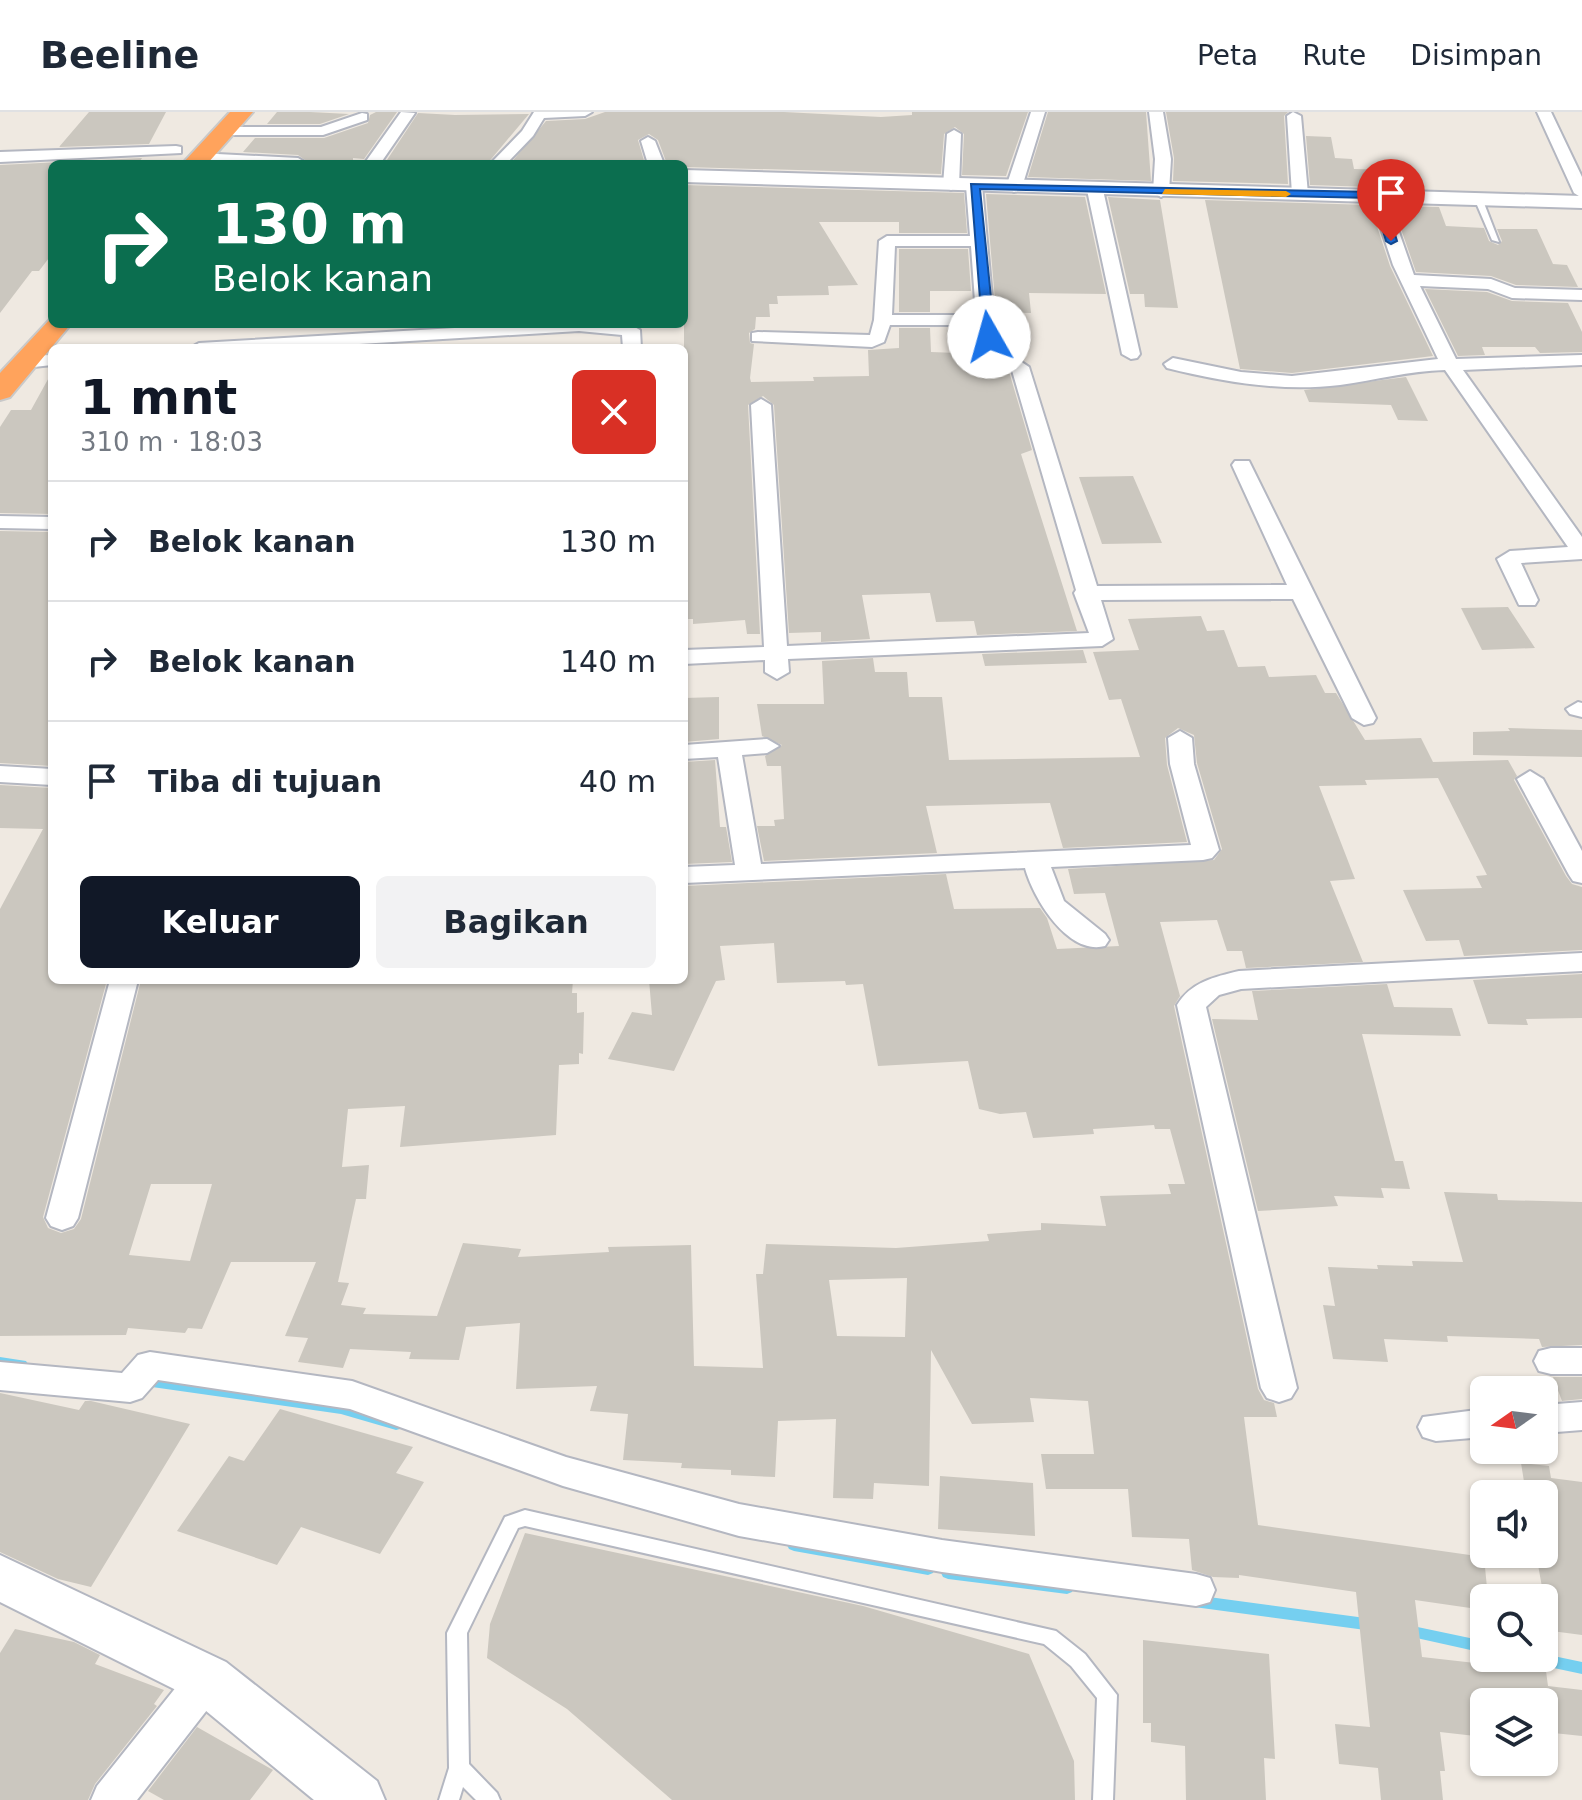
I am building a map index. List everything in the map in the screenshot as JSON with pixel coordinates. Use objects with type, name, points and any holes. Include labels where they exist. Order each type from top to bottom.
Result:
[{"type":"highway","points":[[183,159],[217,122],[242,112]]},
{"type":"highway","points":[[0,391],[26,357],[48,315]]},
{"type":"street","points":[[502,160],[520,143],[539,115],[585,112]]},
{"type":"street","points":[[1014,187],[1038,112]]},
{"type":"street","points":[[1156,112],[1163,159],[1161,192]]},
{"type":"street","points":[[1544,112],[1582,193]]},
{"type":"street","points":[[375,160],[408,113]]},
{"type":"street","points":[[1294,116],[1300,194]]},
{"type":"street","points":[[217,122],[323,131],[362,117]]},
{"type":"street","points":[[951,185],[954,134]]},
{"type":"street","points":[[648,141],[655,160]]},
{"type":"street","points":[[0,157],[206,160]]},
{"type":"street","points":[[688,176],[1582,202]]},
{"type":"street","points":[[974,186],[985,320],[993,353]]},
{"type":"street","points":[[1095,190],[1131,354]]},
{"type":"street","points":[[1378,195],[1391,241],[1449,363],[1582,552]]},
{"type":"street","points":[[758,337],[865,343],[878,338],[883,320],[887,241],[978,241]]},
{"type":"street","points":[[1409,280],[1491,284],[1512,293],[1582,295]]},
{"type":"street","points":[[883,320],[985,320]]},
{"type":"street","points":[[257,344],[358,337],[490,341],[595,328]]},
{"type":"street","points":[[621,328],[631,330],[632,344]]},
{"type":"street","points":[[1173,364],[1241,378],[1292,382],[1449,363],[1582,360]]},
{"type":"street","points":[[688,657],[776,664],[1099,640],[1103,637],[1085,593],[1020,367]]},
{"type":"street","points":[[761,405],[776,664]]},
{"type":"street","points":[[1242,465],[1364,718]]},
{"type":"street","points":[[0,522],[48,523]]},
{"type":"street","points":[[1527,600],[1508,559],[1510,557],[1582,552]]},
{"type":"street","points":[[1085,593],[1301,592]]},
{"type":"street","points":[[688,875],[1206,850],[1182,764],[1180,738]]},
{"type":"street","points":[[688,752],[767,746]]},
{"type":"street","points":[[729,749],[749,871]]},
{"type":"street","points":[[0,774],[48,777]]},
{"type":"street","points":[[1530,779],[1582,875]]},
{"type":"street","points":[[1035,857],[1044,896],[1055,910],[1095,940]]},
{"type":"street","points":[[1279,1388],[1191,1005],[1209,989],[1239,980],[1582,962]]},
{"type":"street","points":[[62,1218],[123,984]]},
{"type":"street","points":[[0,1376],[140,1378],[150,1365],[352,1395],[563,1471],[739,1520],[942,1556],[1196,1590]]},
{"type":"street","points":[[1558,1418],[1582,1416]]},
{"type":"street","points":[[1436,1427],[1470,1424]]},
{"type":"street","points":[[0,1577],[207,1679],[357,1800]]},
{"type":"street","points":[[112,1800],[207,1679]]},
{"type":"lane","points":[[1478,198],[1496,240]]},
{"type":"lane","points":[[449,1800],[459,1768],[457,1633],[512,1522],[525,1518],[1049,1637],[1078,1660],[1107,1695],[1103,1800]]},
{"type":"lane","points":[[459,1768],[490,1800]]},
{"type":"building","points":[[89,112],[166,112],[149,144],[59,147]]},
{"type":"building","points":[[277,112],[349,114],[320,124],[267,124]]},
{"type":"building","points":[[397,112],[364,159],[305,160],[298,155],[243,152],[255,138],[324,138],[368,123],[370,115]]},
{"type":"building","points":[[605,112],[784,112],[881,117],[912,115],[912,112],[1028,112],[1006,176],[962,175],[964,134],[955,127],[944,134],[941,174],[688,167],[688,160],[666,160],[658,140],[649,134],[638,140],[644,160],[513,160],[546,121],[585,119]]},
{"type":"building","points":[[1048,112],[1146,112],[1151,181],[1028,177]]},
{"type":"building","points":[[1166,112],[1288,112],[1284,116],[1288,184],[1173,181],[1174,158]]},
{"type":"building","points":[[418,113],[529,114],[490,160],[387,160]]},
{"type":"building","points":[[1306,136],[1331,137],[1335,158],[1352,159],[1354,169],[1393,170],[1401,188],[1310,185]]},
{"type":"building","points":[[48,163],[48,259],[39,271],[32,271],[0,313],[0,165]]},
{"type":"building","points":[[688,185],[964,193],[967,233],[899,233],[899,222],[819,222],[858,285],[828,286],[829,295],[777,296],[778,304],[769,304],[770,317],[756,317],[755,329],[749,333],[750,343],[754,344],[751,382],[869,376],[868,350],[899,348],[899,328],[930,328],[931,352],[983,354],[987,360],[1010,355],[1012,363],[1008,368],[1032,450],[1021,454],[1077,631],[977,635],[974,621],[936,622],[930,593],[862,595],[870,639],[821,642],[821,632],[789,633],[774,405],[763,396],[748,405],[760,634],[747,634],[745,620],[693,624],[693,619],[688,619],[688,344],[684,344],[684,328],[688,328]]},
{"type":"building","points":[[986,194],[1085,197],[1106,294],[1029,293],[1031,313],[996,312]]},
{"type":"building","points":[[1108,197],[1160,200],[1178,308],[1145,307],[1144,294],[1130,294]]},
{"type":"building","points":[[1205,200],[1370,205],[1390,266],[1433,356],[1292,373],[1240,369]]},
{"type":"building","points":[[1393,206],[1439,207],[1446,226],[1484,228],[1489,241],[1498,245],[1502,241],[1497,229],[1537,229],[1553,264],[1567,265],[1578,287],[1516,285],[1491,276],[1416,272]]},
{"type":"building","points":[[899,249],[968,249],[971,291],[930,291],[930,312],[899,312]]},
{"type":"building","points":[[1425,289],[1487,292],[1512,301],[1568,303],[1582,332],[1582,352],[1540,353],[1535,347],[1482,347],[1485,355],[1458,356]]},
{"type":"building","points":[[1406,377],[1428,421],[1398,420],[1391,405],[1309,402],[1304,390]]},
{"type":"building","points":[[48,379],[48,514],[0,513],[0,427],[11,410],[31,410]]},
{"type":"building","points":[[1133,476],[1162,543],[1102,544],[1079,477]]},
{"type":"building","points":[[0,531],[48,532],[48,766],[0,763]]},
{"type":"building","points":[[1508,607],[1535,648],[1482,650],[1461,608]]},
{"type":"building","points":[[1201,616],[1207,631],[1224,630],[1238,667],[1265,666],[1269,677],[1316,675],[1325,693],[1336,693],[1365,740],[1421,738],[1433,762],[1508,760],[1517,776],[1514,780],[1566,876],[1572,884],[1582,887],[1582,950],[1464,956],[1459,940],[1426,941],[1403,890],[1482,888],[1476,876],[1487,875],[1438,778],[1365,780],[1367,785],[1319,786],[1355,879],[1330,881],[1363,962],[1246,968],[1242,951],[1227,951],[1217,920],[1160,922],[1180,996],[1174,1006],[1258,1389],[1264,1400],[1274,1403],[1277,1417],[1244,1417],[1258,1525],[1470,1555],[1470,1568],[1485,1568],[1487,1584],[1470,1584],[1470,1608],[1415,1600],[1422,1657],[1470,1662],[1470,1672],[1546,1672],[1548,1686],[1582,1690],[1582,1736],[1558,1733],[1558,1688],[1470,1688],[1470,1735],[1440,1732],[1445,1771],[1440,1771],[1443,1800],[1381,1800],[1378,1768],[1339,1764],[1335,1724],[1370,1727],[1356,1592],[1239,1575],[1239,1578],[1213,1577],[1192,1570],[1189,1539],[1132,1537],[1128,1489],[1046,1489],[1041,1454],[1094,1454],[1088,1401],[1030,1398],[1034,1422],[972,1424],[931,1350],[929,1486],[874,1483],[873,1499],[833,1498],[836,1419],[778,1421],[775,1477],[731,1475],[731,1470],[681,1468],[682,1463],[623,1460],[628,1414],[590,1411],[597,1386],[516,1389],[520,1323],[466,1327],[459,1360],[409,1359],[411,1352],[350,1349],[343,1368],[298,1362],[308,1338],[285,1336],[316,1262],[231,1262],[202,1329],[188,1328],[185,1333],[128,1328],[126,1335],[0,1336],[0,909],[43,829],[0,828],[0,785],[48,788],[48,984],[106,984],[43,1217],[48,1228],[61,1233],[74,1229],[81,1219],[140,984],[573,984],[572,993],[577,993],[577,1013],[584,1012],[583,1054],[579,1053],[579,1064],[559,1065],[556,1135],[400,1147],[405,1106],[348,1109],[342,1167],[369,1165],[366,1199],[356,1199],[338,1282],[349,1283],[341,1305],[366,1308],[363,1314],[437,1316],[463,1243],[521,1249],[518,1257],[609,1252],[608,1247],[691,1245],[694,1366],[763,1368],[756,1274],[763,1274],[766,1244],[896,1248],[989,1241],[987,1234],[1041,1230],[1041,1223],[1106,1226],[1100,1196],[1171,1194],[1168,1184],[1185,1184],[1170,1129],[1155,1129],[1154,1125],[1093,1129],[1094,1134],[1033,1138],[1026,1112],[1000,1114],[979,1109],[968,1061],[878,1066],[863,984],[846,985],[845,981],[777,983],[774,943],[720,946],[725,980],[716,981],[674,1071],[608,1059],[632,1012],[652,1015],[649,984],[688,984],[688,886],[946,874],[954,909],[1040,908],[1047,918],[1057,949],[1119,946],[1105,893],[1074,894],[1068,869],[1214,860],[1222,849],[1197,763],[1194,735],[1178,728],[1165,738],[1167,765],[1187,842],[1063,848],[1050,803],[926,806],[937,853],[764,861],[757,826],[775,826],[774,820],[784,819],[781,766],[767,766],[765,756],[782,745],[762,736],[757,704],[824,704],[822,661],[873,658],[875,672],[907,672],[909,697],[942,697],[949,760],[1140,757],[1121,699],[1109,700],[1093,652],[1139,650],[1128,619]],"holes":[[[151,1184],[212,1184],[190,1261],[129,1255]],[[907,1278],[905,1337],[837,1336],[829,1280]]]},
{"type":"building","points":[[1083,650],[1087,663],[985,666],[982,654]]},
{"type":"building","points":[[719,697],[719,739],[688,742],[688,698]]},
{"type":"building","points":[[1508,728],[1582,730],[1582,757],[1473,755],[1473,732],[1510,731]]},
{"type":"building","points":[[715,760],[720,827],[726,827],[732,862],[688,864],[688,762]]},
{"type":"building","points":[[1582,974],[1582,1018],[1526,1019],[1528,1025],[1488,1024],[1473,980]]},
{"type":"building","points":[[1387,984],[1394,1007],[1452,1008],[1461,1036],[1362,1034],[1395,1161],[1403,1161],[1410,1189],[1381,1188],[1384,1198],[1334,1196],[1338,1206],[1258,1211],[1212,1019],[1258,1020],[1252,991]]},
{"type":"building","points":[[1444,1192],[1497,1194],[1498,1200],[1582,1202],[1582,1345],[1542,1347],[1539,1339],[1447,1336],[1448,1342],[1384,1339],[1388,1362],[1333,1359],[1323,1305],[1335,1306],[1328,1267],[1378,1269],[1377,1265],[1413,1266],[1412,1261],[1463,1262]]},
{"type":"building","points":[[1558,1377],[1582,1377],[1582,1399],[1562,1401]]},
{"type":"building","points":[[0,1393],[79,1410],[85,1401],[91,1401],[190,1424],[91,1587],[58,1579],[0,1552]]},
{"type":"building","points":[[280,1409],[413,1447],[396,1473],[424,1482],[380,1554],[301,1527],[277,1565],[177,1531],[229,1456],[244,1461]]},
{"type":"building","points":[[1521,1464],[1530,1464],[1549,1466],[1551,1478],[1582,1482],[1582,1635],[1558,1632],[1558,1584],[1541,1584],[1539,1568],[1558,1568],[1558,1480],[1524,1480]]},
{"type":"building","points":[[940,1476],[1033,1483],[1035,1536],[938,1529]]},
{"type":"building","points":[[525,1533],[863,1606],[1029,1654],[1074,1761],[1075,1800],[672,1800],[567,1709],[487,1658],[490,1624]]},
{"type":"building","points":[[15,1629],[74,1642],[100,1655],[95,1664],[164,1690],[154,1704],[157,1706],[95,1784],[88,1800],[0,1800],[0,1653]]},
{"type":"building","points":[[1143,1640],[1269,1654],[1275,1759],[1264,1758],[1266,1800],[1186,1800],[1185,1746],[1151,1742],[1151,1723],[1143,1723]]},
{"type":"building","points":[[197,1727],[273,1770],[250,1800],[164,1800],[148,1791]]},
{"type":"waterway","points":[[0,1362],[22,1364]]},
{"type":"waterway","points":[[145,1381],[341,1409],[396,1425]]},
{"type":"waterway","points":[[794,1545],[928,1569]]},
{"type":"waterway","points":[[948,1573],[1067,1588]]},
{"type":"waterway","points":[[1194,1601],[1373,1625]]},
{"type":"waterway","points":[[1408,1631],[1470,1644]]},
{"type":"waterway","points":[[1558,1663],[1582,1668]]},
{"type":"slow traffic","points":[[1165,192],[1286,194]]},
{"type":"route","points":[[989,337],[974,186],[1378,195],[1391,241]]}]
